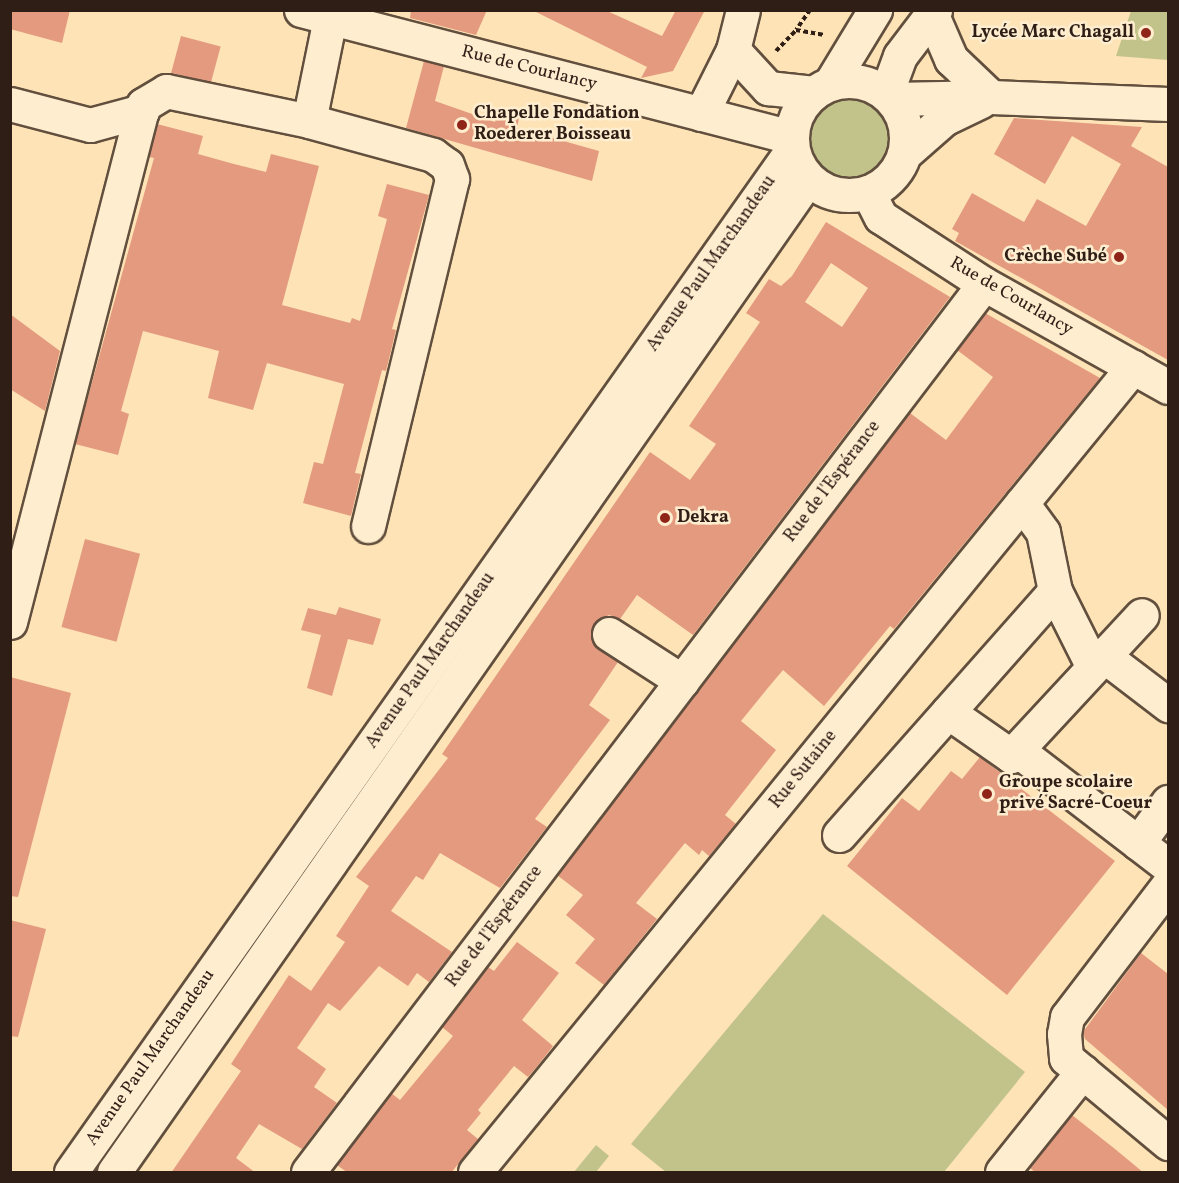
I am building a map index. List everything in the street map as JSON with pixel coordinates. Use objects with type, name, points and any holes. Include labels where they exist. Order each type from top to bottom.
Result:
[{"type":"street","points":[[701,114],[733,50],[743,10]]},
{"type":"street","points":[[875,10],[822,88],[797,112],[792,143],[808,179],[836,194],[868,192],[896,170],[904,154],[944,119],[991,97]]},
{"type":"street","points":[[904,154],[903,120],[889,97],[900,56],[934,13]]},
{"type":"street","points":[[934,13],[951,59],[991,97]]},
{"type":"street","points":[[309,121],[315,14]]},
{"type":"street","name":"Rue de Courlancy","points":[[315,14],[701,114],[792,143]]},
{"type":"street","points":[[733,50],[768,88],[822,88],[860,82],[889,97],[991,97],[1168,104]]},
{"type":"street","points":[[10,622],[142,111],[148,99],[166,91],[309,121],[433,155],[447,165],[452,179],[368,526]]},
{"type":"street","points":[[10,104],[90,124],[142,111]]},
{"type":"street","name":"Avenue Paul Marchandeau","points":[[114,1173],[506,582],[792,143]]},
{"type":"street","name":"Avenue Paul Marchandeau","points":[[71,1173],[506,582],[808,179]]},
{"type":"street","name":"Rue de Courlancy","points":[[868,192],[881,217],[984,284],[1168,387]]},
{"type":"street","name":"Rue de l'Espérance","points":[[308,1173],[984,284]]},
{"type":"street","name":"Rue Sutaine","points":[[475,1173],[1133,367]]},
{"type":"street","points":[[1022,503],[1043,532],[1054,591],[1098,662],[1168,705]]},
{"type":"street","points":[[839,835],[1054,591]]},
{"type":"street","points":[[948,712],[1011,756],[1142,615]]},
{"type":"street","points":[[609,634],[682,681]]},
{"type":"street","points":[[1017,750],[1168,866]]},
{"type":"street","points":[[1138,843],[1168,802]]},
{"type":"street","points":[[1168,885],[1067,1017],[1066,1058],[1168,1143]]},
{"type":"street","points":[[1002,1173],[1083,1071]]},
{"type":"green space","name":"Lycée Marc Chagall","points":[[1131,11],[1168,11],[1168,60],[1116,56]]},
{"type":"green space","points":[[848,94],[871,101],[883,113],[890,136],[883,159],[871,171],[848,178],[825,171],[813,159],[806,136],[813,113],[825,101]]},
{"type":"green space","points":[[823,914],[1025,1072],[944,1172],[666,1172],[631,1144]]},
{"type":"green space","points":[[596,1145],[609,1156],[596,1172],[574,1172]]},
{"type":"building","points":[[10,10],[70,10],[62,43],[10,29]]},
{"type":"building","points":[[411,10],[487,10],[476,35],[410,18]]},
{"type":"building","points":[[532,10],[605,10],[662,36],[676,10],[705,10],[673,71],[641,78],[647,67]]},
{"type":"building","points":[[181,36],[221,47],[211,83],[171,73]]},
{"type":"building","name":"Chapelle Fondation Roederer Boisseau","points":[[424,61],[444,66],[435,101],[495,122],[498,107],[520,113],[517,128],[599,151],[592,181],[406,128]]},
{"type":"building","points":[[1014,118],[1142,127],[1131,146],[1168,167],[1168,360],[955,241],[959,233],[952,229],[972,193],[1024,222],[1037,199],[1086,226],[1121,164],[1072,136],[1045,184],[994,154]]},
{"type":"building","points":[[157,124],[203,136],[198,154],[234,164],[266,172],[271,154],[319,166],[282,305],[350,323],[352,318],[360,321],[387,219],[378,216],[387,184],[429,195],[392,329],[396,330],[386,371],[382,370],[355,473],[361,474],[351,516],[303,503],[314,462],[323,464],[344,384],[267,363],[253,410],[208,398],[219,351],[143,331],[121,411],[129,414],[118,455],[75,444],[154,158],[149,157]]},
{"type":"building","points":[[826,222],[950,297],[693,635],[637,595],[620,619],[609,615],[594,623],[593,643],[618,662],[589,705],[610,720],[535,819],[547,827],[500,888],[440,853],[423,880],[416,876],[391,911],[452,952],[429,982],[417,973],[408,986],[379,966],[340,1011],[328,1003],[297,1048],[326,1069],[314,1087],[337,1103],[302,1149],[259,1124],[236,1158],[256,1173],[171,1173],[241,1071],[231,1064],[289,975],[311,991],[345,942],[336,936],[369,886],[356,877],[448,758],[442,754],[650,452],[690,480],[716,444],[689,426],[760,322],[746,313],[769,279],[781,286],[792,276]],"holes":[[[831,263],[868,288],[842,327],[805,302]]]},
{"type":"building","points":[[985,313],[1100,378],[894,629],[890,626],[824,706],[783,670],[767,689],[741,721],[776,750],[725,815],[736,824],[709,856],[702,850],[699,855],[685,843],[636,903],[657,919],[604,985],[575,963],[595,939],[566,915],[583,895],[557,875],[910,413],[946,440],[993,377],[957,350]]},
{"type":"building","points":[[10,314],[60,351],[45,411],[10,389]]},
{"type":"building","points":[[85,539],[140,554],[117,642],[61,627]]},
{"type":"building","points":[[339,607],[381,619],[373,645],[348,639],[332,696],[307,688],[321,635],[301,630],[308,608],[336,615]]},
{"type":"building","points":[[10,677],[71,693],[18,897],[10,896]]},
{"type":"building","points":[[980,757],[1115,861],[1007,995],[847,866],[902,798],[919,811],[951,771],[962,779]]},
{"type":"building","points":[[10,920],[46,929],[18,1037],[10,1036]]},
{"type":"building","points":[[517,942],[559,973],[522,1020],[553,1046],[539,1064],[528,1077],[514,1066],[478,1110],[481,1113],[467,1130],[478,1139],[451,1173],[348,1173],[337,1165],[391,1093],[400,1100],[453,1036],[442,1027],[488,967],[494,971]]},
{"type":"building","points":[[1141,953],[1168,974],[1168,1110],[1085,1039],[1083,1032]]},
{"type":"building","points":[[1072,1115],[1144,1173],[1036,1173],[1030,1168]]},
{"type":"place","name":"Lycée Marc Chagall","points":[[1146,33]]},
{"type":"place","name":"Chapelle Fondation Roederer Boisseau","points":[[462,125]]},
{"type":"place","name":"Crèche Subé","points":[[1119,257]]},
{"type":"place","name":"Dekra","points":[[665,518]]},
{"type":"place","name":"Groupe scolaire privé Sacré-Coeur","points":[[987,794]]}]
